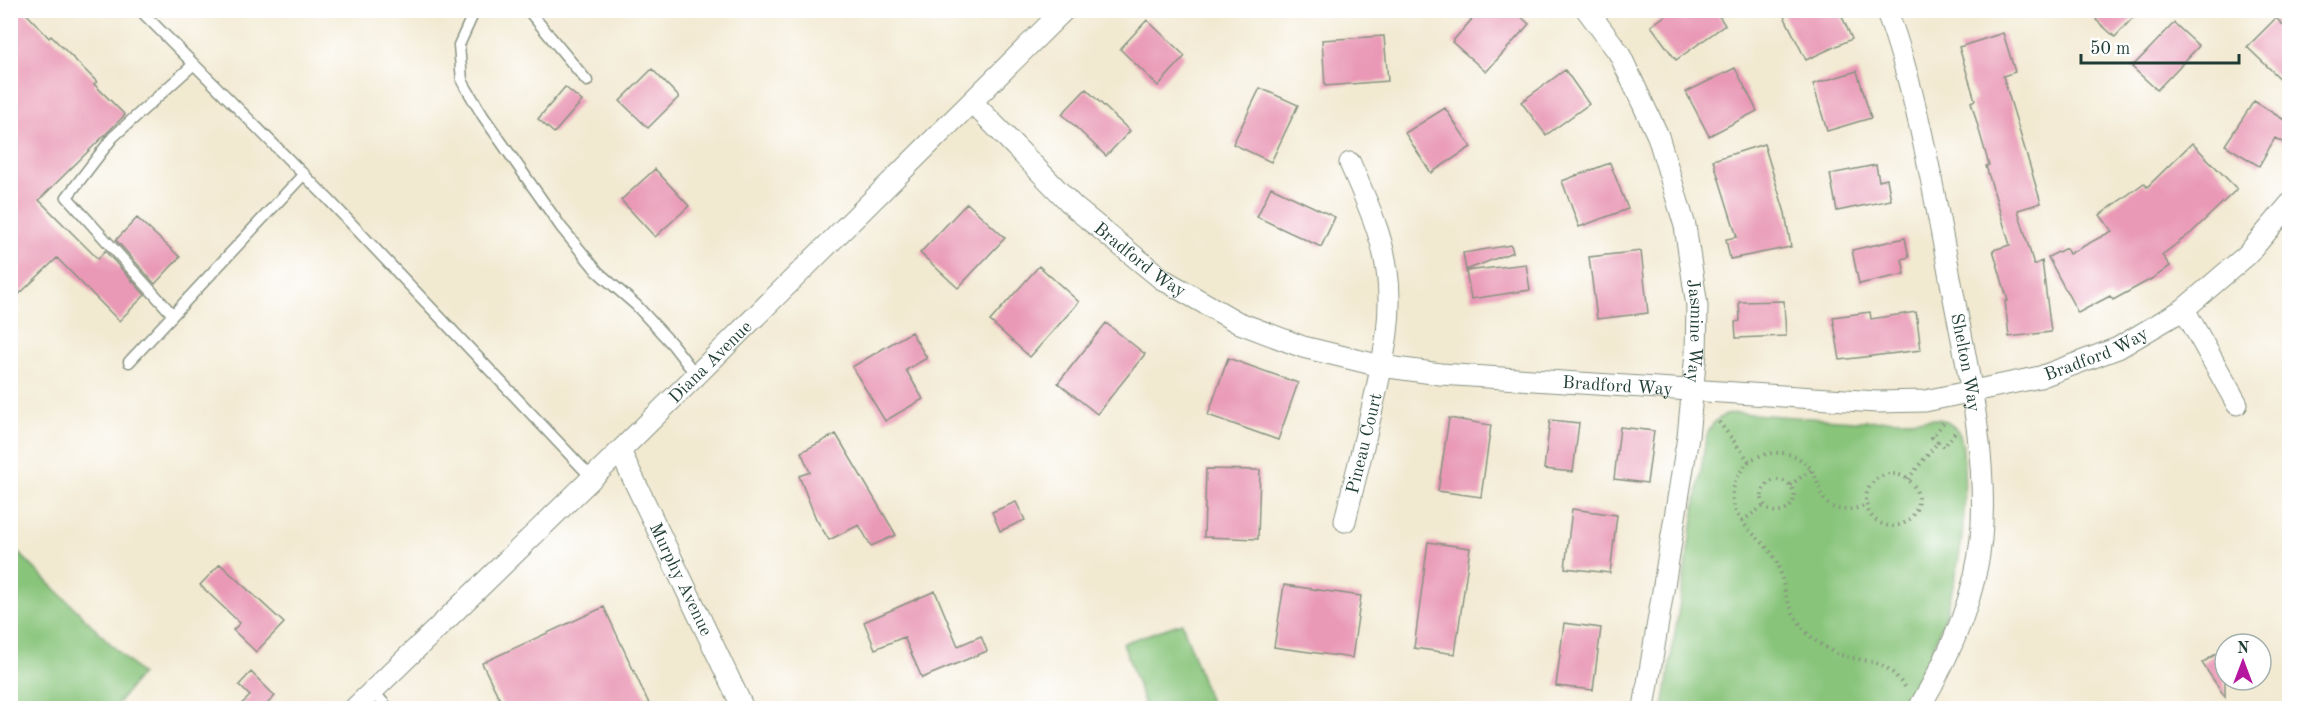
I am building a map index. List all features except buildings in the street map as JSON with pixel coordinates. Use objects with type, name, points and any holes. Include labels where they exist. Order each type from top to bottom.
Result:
[{"type":"street","name":"Diana Avenue","points":[[355,708],[592,478],[1064,10]]},
{"type":"street","name":"Jasmine Way","points":[[1587,10],[1619,53],[1658,136],[1685,226],[1697,306],[1693,391],[1688,437],[1644,708]]},
{"type":"street","name":"Shelton Way","points":[[1886,10],[1894,29],[1916,106],[1971,392],[1982,468],[1981,541],[1967,603],[1937,678],[1914,700]]},
{"type":"street","name":"Bradford Way","points":[[972,102],[1075,208],[1162,279],[1237,322],[1303,347],[1381,366],[1440,374],[1877,402],[1925,401],[1971,392],[2040,377],[2118,348],[2184,309],[2247,255],[2289,204]]},
{"type":"street","name":"Pineau Court","points":[[1345,521],[1381,366],[1390,315],[1387,271],[1379,233],[1350,163]]},
{"type":"street","points":[[2184,309],[2237,404]]},
{"type":"street","name":"Murphy Avenue","points":[[620,450],[743,708]]},
{"type":"lane","points":[[140,10],[304,174],[592,478]]},
{"type":"lane","points":[[475,10],[459,45],[462,81],[483,116],[561,227],[598,272],[636,305],[672,344],[696,375]]},
{"type":"lane","points":[[528,10],[587,81]]},
{"type":"lane","points":[[173,315],[67,197],[113,137],[194,64]]},
{"type":"lane","points":[[129,362],[304,174]]},
{"type":"lane","points":[[373,691],[388,708]]},
{"type":"path","points":[[1719,422],[1749,461]]},
{"type":"path","points":[[1943,423],[1932,437],[1944,447],[1955,432]]},
{"type":"path","points":[[1908,479],[1938,442]]},
{"type":"path","points":[[1867,506],[1844,511],[1830,505],[1820,494],[1811,470],[1791,454],[1778,452],[1764,454],[1749,461],[1736,479],[1732,493],[1735,512],[1761,539],[1776,560],[1790,605],[1796,618],[1810,635],[1841,655],[1876,663],[1887,668],[1914,700]]},
{"type":"path","points":[[1790,485],[1811,470]]},
{"type":"path","points":[[1893,473],[1908,479],[1915,486],[1918,504],[1910,518],[1895,526],[1879,523],[1872,517],[1867,506],[1866,493],[1876,478],[1893,473]]},
{"type":"path","points":[[1782,480],[1790,485],[1794,498],[1786,510],[1777,512],[1765,506],[1761,496],[1767,483],[1782,480]]},
{"type":"path","points":[[1742,521],[1765,506]]},
{"type":"green space","points":[[1737,413],[1854,421],[1939,419],[1954,426],[1958,431],[1963,449],[1965,487],[1963,528],[1953,588],[1937,637],[1923,669],[1899,708],[1663,708],[1706,438],[1717,420]]},
{"type":"green space","points":[[10,544],[141,674],[114,708],[11,708]]},
{"type":"green space","points":[[1182,623],[1212,708],[1146,708],[1123,643]]}]
